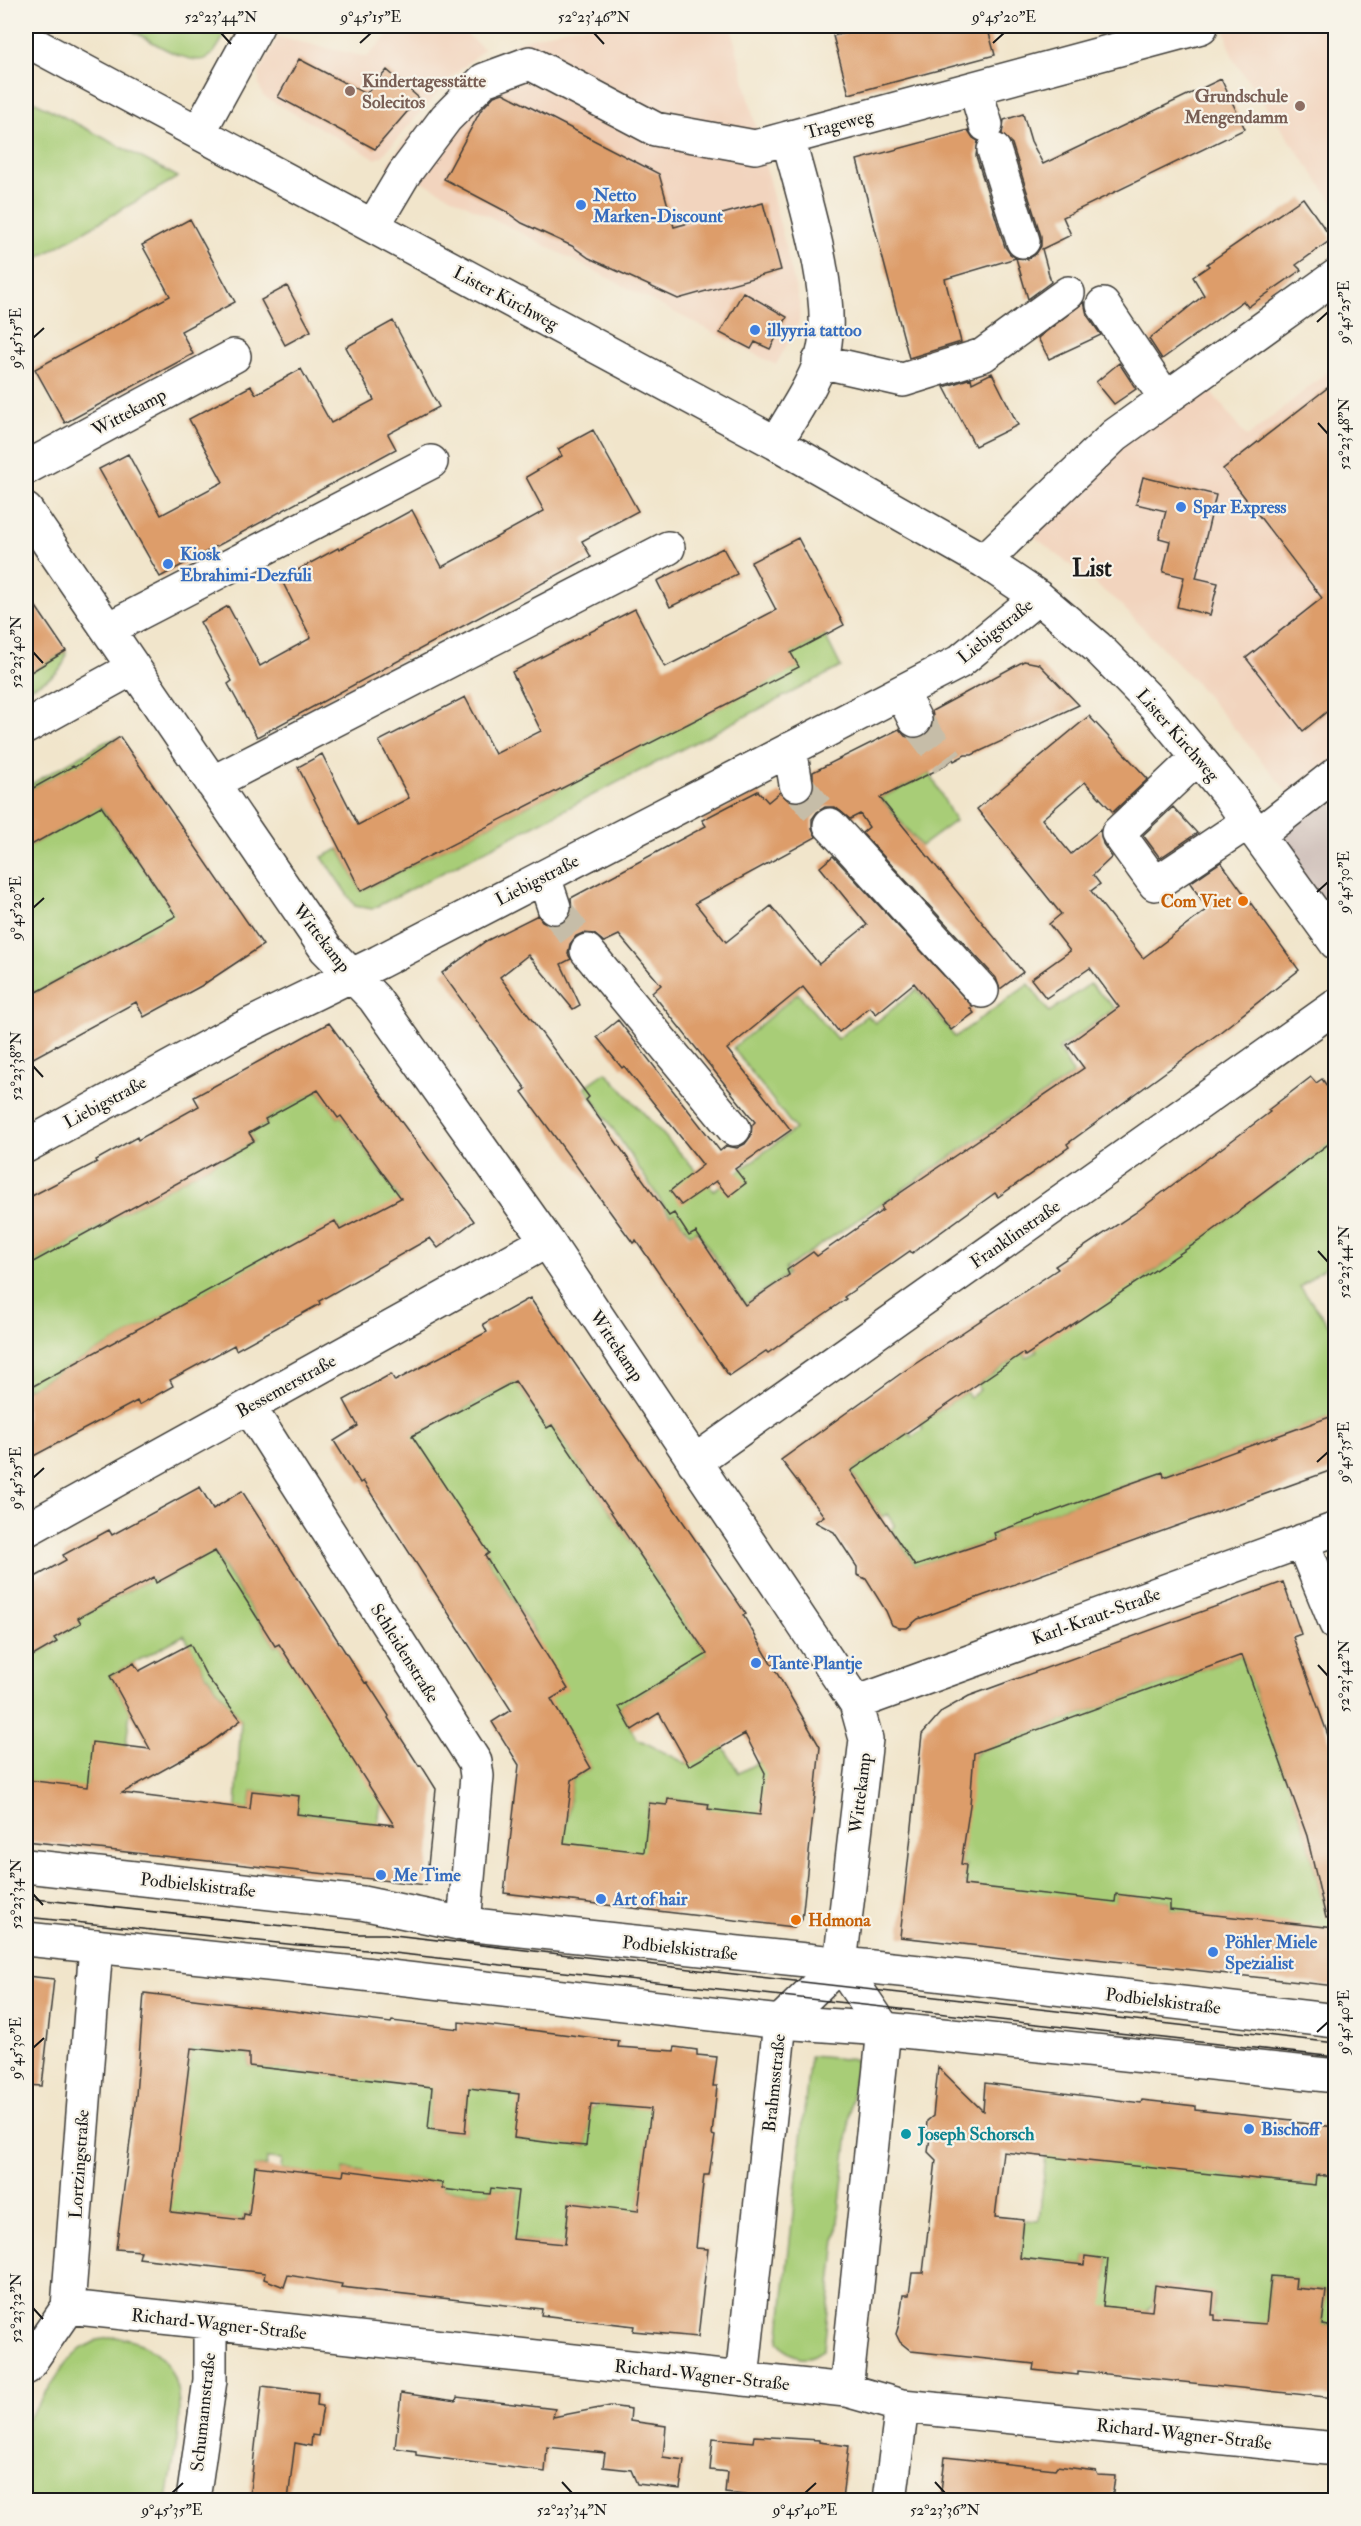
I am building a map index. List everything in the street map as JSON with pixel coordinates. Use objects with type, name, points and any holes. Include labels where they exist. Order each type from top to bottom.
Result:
[{"type":"street","points":[[199,132],[257,26]]},
{"type":"street","name":"Trageweg","points":[[776,442],[802,398],[824,351],[827,309],[813,238],[788,138],[1189,28]]},
{"type":"street","name":"Lister Kirchweg","points":[[26,40],[776,442],[984,561],[1038,597],[1097,647],[1155,706],[1253,828],[1335,943]]},
{"type":"street","points":[[373,226],[404,174],[446,118],[484,80],[530,63],[655,129],[755,147],[788,138]]},
{"type":"street","points":[[975,88],[1023,242]]},
{"type":"street","points":[[984,561],[1115,435],[1335,276]]},
{"type":"street","points":[[819,361],[903,380],[983,355],[1068,293]]},
{"type":"street","points":[[1103,305],[1166,399]]},
{"type":"street","name":"Wittekamp","points":[[26,468],[234,356]]},
{"type":"street","points":[[108,629],[431,462]]},
{"type":"street","name":"Wittekamp","points":[[26,510],[326,949],[374,998],[547,1241],[856,1703],[866,1739],[840,1964]]},
{"type":"street","points":[[212,783],[668,548]]},
{"type":"street","name":"Liebigstraße","points":[[26,1146],[231,1034],[351,975],[549,892],[790,749],[908,706],[1038,597]]},
{"type":"street","points":[[26,727],[133,668]]},
{"type":"street","points":[[790,749],[796,784]]},
{"type":"street","points":[[1198,757],[1118,833],[1155,884],[1253,828],[1335,774]]},
{"type":"street","points":[[830,825],[982,991]]},
{"type":"street","points":[[587,951],[734,1129]]},
{"type":"street","name":"Franklinstraße","points":[[694,1462],[1335,1006]]},
{"type":"street","name":"Bessemerstraße","points":[[26,1530],[547,1241]]},
{"type":"street","name":"Schleidenstraße","points":[[249,1407],[475,1762],[477,1776],[464,1924]]},
{"type":"street","name":"Karl-Kraut-Straße","points":[[856,1703],[1335,1529]]},
{"type":"street","points":[[1302,1541],[1335,1624]]},
{"type":"street","name":"Podbielskistraße","points":[[26,1866],[362,1903],[464,1924],[840,1964],[1335,2021]]},
{"type":"street","points":[[26,1939],[355,1973],[780,2022],[884,2029],[1335,2076]]},
{"type":"street","name":"Lortzingstraße","points":[[68,2307],[96,1946]]},
{"type":"street","points":[[840,1964],[884,2029],[846,2390]]},
{"type":"street","name":"Brahmsstraße","points":[[742,2379],[780,2022],[840,1964]]},
{"type":"street","points":[[26,2368],[68,2307]]},
{"type":"street","name":"Richard-Wagner-Straße","points":[[68,2307],[846,2390],[902,2406],[1335,2449]]},
{"type":"street","name":"Schumannstraße","points":[[193,2500],[210,2380],[210,2323]]},
{"type":"street","points":[[890,2500],[902,2406]]},
{"type":"shaded area","name":"Kindertagesstätte Solecitos","points":[[396,26],[457,26],[484,49],[448,81],[382,156],[376,159],[263,96],[259,85],[259,73],[278,37],[367,57]]},
{"type":"shaded area","points":[[575,26],[731,26],[800,306],[799,322],[776,365],[388,164],[403,142],[434,108],[476,69],[518,42]]},
{"type":"shaded area","name":"Grundschule Mengendamm","points":[[1224,26],[1335,26],[1335,205],[1233,59]]},
{"type":"shaded area","points":[[1335,366],[1335,772],[1296,802],[1196,683],[1118,602],[1036,538],[1018,529],[1198,375],[1247,437]]},
{"type":"shaded area","points":[[1335,774],[1335,943],[1258,835]]},
{"type":"green space","points":[[124,26],[230,26],[218,47],[209,57],[201,60],[190,59],[166,50]]},
{"type":"green space","points":[[26,97],[178,177],[26,265]]},
{"type":"green space","points":[[825,635],[841,667],[372,909],[355,906],[322,857],[339,849],[361,891],[798,667],[791,653]]},
{"type":"green space","points":[[66,651],[65,659],[58,672],[26,690],[26,675]]},
{"type":"green space","points":[[120,737],[75,767],[26,792],[26,787],[105,742]]},
{"type":"green space","points":[[930,773],[955,821],[921,846],[881,798]]},
{"type":"green space","points":[[100,806],[194,941],[150,930],[35,993],[33,990],[26,994],[26,848]]},
{"type":"green space","points":[[1029,984],[1049,1012],[1090,984],[1115,1008],[1059,1049],[1073,1074],[785,1269],[788,1274],[745,1304],[697,1230],[690,1234],[674,1213],[670,1215],[585,1087],[606,1072],[714,1190],[795,1129],[733,1048],[798,993],[837,1039],[867,1015],[875,1023],[917,989],[955,1037]]},
{"type":"green space","points":[[318,1090],[338,1118],[341,1116],[404,1204],[340,1230],[335,1222],[26,1390],[26,1266],[254,1141],[249,1133],[267,1123],[265,1119]]},
{"type":"green space","points":[[1335,1139],[1335,1259],[1300,1287],[1335,1333],[1335,1415],[1164,1477],[1162,1472],[994,1533],[996,1539],[915,1566],[891,1529],[895,1526],[887,1514],[882,1517],[851,1471],[909,1432],[912,1437],[923,1429],[920,1424],[966,1392],[970,1397],[980,1390],[977,1385],[1023,1353],[1027,1358],[1037,1351],[1035,1346],[1200,1240]]},
{"type":"green space","points":[[515,1381],[547,1428],[552,1425],[707,1654],[619,1707],[636,1738],[689,1765],[723,1746],[739,1773],[764,1759],[767,1764],[762,1824],[708,1809],[708,1804],[669,1799],[667,1805],[649,1803],[646,1829],[655,1830],[657,1854],[557,1848],[567,1822],[572,1780],[591,1768],[550,1700],[535,1633],[485,1556],[489,1553],[407,1439]]},
{"type":"green space","points":[[212,1549],[275,1646],[279,1644],[382,1794],[378,1824],[297,1814],[298,1796],[252,1791],[250,1809],[236,1808],[241,1720],[207,1676],[184,1635],[110,1676],[130,1712],[125,1752],[89,1773],[87,1791],[26,1780],[26,1660],[57,1642],[54,1638],[81,1623],[78,1618],[154,1577],[157,1583],[200,1559]]},
{"type":"green space","points":[[1242,1655],[1307,1836],[1324,1909],[1326,1909],[1333,1930],[1170,1910],[1170,1901],[1116,1895],[1115,1904],[969,1887],[964,1882],[966,1865],[961,1864],[973,1757],[979,1751]]},
{"type":"green space","points":[[191,2048],[249,2054],[249,2066],[412,2084],[433,2081],[428,2129],[465,2133],[465,2087],[522,2095],[515,2138],[586,2146],[590,2109],[598,2105],[632,2108],[633,2105],[653,2102],[636,2227],[606,2207],[569,2203],[565,2245],[509,2238],[518,2192],[491,2188],[490,2194],[442,2189],[441,2183],[405,2178],[402,2196],[359,2209],[363,2172],[344,2169],[343,2178],[281,2169],[282,2159],[267,2158],[266,2167],[255,2166],[260,2216],[244,2214],[243,2220],[179,2213],[168,2217]]},
{"type":"green space","points":[[810,2056],[856,2060],[824,2348],[812,2356],[800,2357],[789,2352],[779,2342]]},
{"type":"green space","points":[[1046,2155],[1314,2185],[1316,2175],[1335,2177],[1335,2327],[1322,2325],[1326,2291],[1295,2288],[1295,2278],[1271,2276],[1268,2306],[1273,2325],[1215,2320],[1215,2315],[1212,2315],[1214,2293],[1190,2289],[1176,2321],[1180,2288],[1155,2285],[1153,2304],[1148,2311],[1088,2308],[1097,2286],[1106,2279],[1108,2259],[1085,2256],[1084,2265],[1020,2258],[1024,2220],[1039,2221]]},
{"type":"green space","points":[[116,2337],[144,2345],[163,2360],[174,2378],[179,2400],[179,2425],[167,2500],[26,2500],[26,2422],[67,2362],[81,2349],[98,2340]]},
{"type":"building","points":[[873,26],[987,26],[995,55],[849,94],[833,36]]},
{"type":"building","points":[[299,59],[366,94],[387,70],[419,98],[375,149],[278,97]]},
{"type":"building","points":[[1221,79],[1245,129],[1063,217],[1071,235],[1042,249],[1051,282],[1028,299],[1016,258],[1028,259],[1036,254],[1041,246],[1041,236],[1012,144],[1002,134],[1004,120],[1023,114],[1031,141],[1043,164]]},
{"type":"building","name":"Netto Marken-Discount","points":[[503,93],[659,174],[674,227],[763,203],[781,270],[678,299],[589,258],[572,246],[522,223],[505,211],[444,179],[481,110],[494,96]]},
{"type":"building","points":[[968,130],[978,141],[976,156],[1005,247],[1016,258],[945,279],[961,342],[909,358],[857,160]]},
{"type":"building","points":[[1303,198],[1332,239],[1296,265],[1301,270],[1248,307],[1243,301],[1162,359],[1149,339],[1204,295],[1193,277],[1209,266],[1207,264]]},
{"type":"building","points":[[190,219],[235,302],[181,331],[193,354],[65,423],[35,369],[170,296],[142,245]]},
{"type":"building","points":[[287,286],[311,331],[285,345],[261,300]]},
{"type":"building","name":"illyyria tattoo","points":[[743,292],[787,317],[770,349],[755,342],[751,349],[720,333]]},
{"type":"building","points":[[1084,302],[1087,315],[1101,335],[1049,359],[1038,338]]},
{"type":"building","points":[[393,321],[439,407],[388,434],[396,449],[160,577],[99,469],[128,454],[161,515],[223,482],[189,419],[251,386],[256,394],[301,369],[331,423],[374,400],[346,347]]},
{"type":"building","points":[[1119,363],[1136,389],[1114,404],[1096,382]]},
{"type":"building","points":[[992,373],[1018,425],[975,446],[944,387],[971,378],[972,383]]},
{"type":"building","points":[[1335,382],[1335,705],[1303,731],[1246,658],[1322,598],[1223,469]]},
{"type":"building","points":[[593,430],[638,511],[582,541],[591,557],[257,737],[228,684],[232,681],[200,622],[228,606],[260,666],[311,638],[281,579],[412,510],[442,567],[544,511],[526,477],[562,456],[558,449]]},
{"type":"building","points":[[1143,477],[1216,495],[1196,578],[1218,583],[1210,615],[1177,607],[1184,577],[1163,572],[1170,541],[1159,538],[1166,511],[1136,504]]},
{"type":"building","points":[[798,538],[844,625],[791,653],[799,667],[361,891],[298,767],[322,754],[358,825],[409,798],[379,741],[465,697],[495,754],[541,731],[512,672],[635,609],[665,667],[776,610],[751,562]]},
{"type":"building","points":[[723,548],[737,574],[670,607],[657,581]]},
{"type":"building","points":[[26,592],[66,651],[26,675]]},
{"type":"building","points":[[1024,661],[1039,664],[1079,705],[972,755],[965,755],[954,761],[953,759],[941,768],[880,798],[1023,972],[1000,989],[996,978],[862,833],[869,827],[860,814],[850,819],[835,807],[825,807],[812,819],[812,828],[816,837],[695,903],[726,942],[771,906],[819,964],[867,925],[820,867],[833,856],[973,1007],[970,1008],[974,1013],[951,1030],[914,983],[876,1014],[870,1007],[839,1032],[803,987],[727,1049],[791,1130],[735,1169],[746,1183],[729,1196],[716,1181],[681,1205],[670,1191],[703,1165],[624,1066],[622,1068],[597,1037],[618,1020],[720,1151],[726,1146],[737,1148],[745,1144],[751,1136],[752,1125],[755,1122],[652,993],[661,985],[619,935],[604,942],[594,934],[583,933],[576,936],[570,944],[568,954],[571,959],[561,964],[580,1005],[573,1009],[528,955],[500,977],[589,1097],[586,1100],[669,1216],[674,1213],[689,1236],[696,1232],[745,1305],[789,1275],[787,1270],[813,1252],[817,1256],[883,1210],[881,1206],[1084,1068],[1067,1045],[1119,1007],[1090,968],[1046,998],[1031,979],[1070,951],[1049,924],[1061,914],[977,809],[1089,716],[1148,779],[1113,812],[1085,782],[1042,819],[1071,854],[1100,830],[1103,844],[1112,857],[1093,875],[1100,884],[1091,891],[1143,958],[1208,909],[1190,883],[1221,862],[1299,970],[1219,1033],[1067,1144],[1069,1147],[998,1197],[995,1193],[912,1253],[910,1251],[844,1297],[846,1299],[768,1353],[766,1351],[729,1376],[636,1240],[633,1243],[522,1092],[526,1089],[442,973],[486,941],[538,915],[542,921],[550,925],[560,925],[568,919],[572,911],[571,898],[706,826],[702,820],[758,791],[768,802],[780,792],[789,801],[800,802],[807,799],[813,791],[813,772],[899,729],[905,736],[913,739],[924,736],[931,730],[934,722],[932,711]]},
{"type":"building","points":[[120,737],[263,945],[201,986],[144,1017],[136,1002],[26,1062],[26,998],[176,916],[101,806],[26,848],[26,792],[75,767]]},
{"type":"building","points":[[1173,807],[1197,833],[1160,858],[1143,835]]},
{"type":"building","points":[[329,1023],[474,1221],[438,1248],[430,1238],[319,1301],[320,1304],[236,1350],[234,1345],[170,1380],[173,1386],[139,1405],[137,1401],[26,1460],[26,1390],[335,1221],[340,1230],[401,1198],[341,1116],[338,1118],[318,1090],[265,1119],[267,1123],[249,1133],[254,1141],[26,1266],[26,1199],[97,1162],[96,1160],[137,1137],[138,1140],[199,1106],[194,1097]]},
{"type":"building","points":[[1311,1077],[1316,1083],[1322,1079],[1335,1097],[1335,1139],[1199,1241],[1025,1356],[1023,1353],[851,1471],[915,1566],[996,1539],[994,1533],[1129,1484],[1163,1472],[1164,1477],[1335,1415],[1335,1469],[918,1619],[907,1628],[892,1625],[866,1579],[857,1575],[857,1567],[834,1532],[815,1522],[824,1516],[781,1460],[900,1374],[1058,1269],[1055,1266],[1135,1213],[1270,1112],[1268,1110]]},
{"type":"building","points":[[530,1298],[746,1614],[743,1615],[820,1747],[802,1920],[794,1927],[504,1893],[519,1765],[492,1722],[511,1710],[363,1481],[360,1483],[334,1441],[358,1426],[344,1400],[391,1374],[395,1381],[487,1332],[483,1324]],"holes":[[[515,1381],[547,1428],[552,1425],[707,1654],[619,1707],[632,1730],[659,1713],[689,1766],[745,1734],[765,1773],[760,1815],[708,1809],[709,1804],[668,1799],[667,1805],[649,1803],[644,1852],[564,1843],[572,1780],[591,1768],[551,1699],[568,1689],[485,1556],[489,1553],[412,1436]]]},
{"type":"building","points":[[200,1487],[213,1509],[242,1491],[436,1789],[426,1885],[26,1841],[26,1780],[87,1787],[92,1742],[150,1749],[110,1676],[134,1663],[139,1671],[190,1644],[207,1677],[241,1720],[206,1746],[122,1793],[250,1809],[252,1791],[299,1796],[297,1814],[394,1825],[279,1644],[275,1646],[215,1551],[156,1583],[154,1577],[78,1618],[81,1623],[54,1638],[57,1642],[26,1660],[26,1582],[66,1560],[63,1555],[109,1530],[112,1535]]},
{"type":"building","points":[[1283,1582],[1301,1634],[1293,1637],[1335,1755],[1335,1917],[1326,1918],[1307,1836],[1242,1655],[974,1753],[970,1805],[961,1864],[966,1865],[964,1885],[1115,1902],[1116,1894],[1170,1901],[1170,1910],[1335,1928],[1335,1986],[900,1937],[922,1734],[942,1711],[969,1696]]},
{"type":"building","points":[[26,1976],[54,1979],[42,2086],[26,2085]]},
{"type":"building","points":[[144,1993],[391,2023],[392,2021],[459,2029],[459,2022],[522,2029],[619,2041],[618,2047],[674,2051],[675,2047],[697,2050],[697,2055],[717,2057],[713,2086],[717,2086],[712,2135],[715,2136],[709,2175],[704,2175],[696,2248],[708,2249],[698,2337],[633,2331],[634,2326],[541,2315],[542,2309],[341,2287],[342,2284],[288,2275],[284,2287],[264,2279],[265,2273],[139,2258],[141,2251],[116,2249],[136,2095]],"holes":[[[191,2048],[249,2054],[249,2066],[432,2087],[428,2129],[465,2133],[469,2088],[519,2094],[514,2138],[552,2143],[586,2146],[591,2104],[651,2109],[638,2211],[569,2203],[565,2244],[512,2239],[518,2191],[491,2188],[490,2194],[467,2192],[442,2189],[442,2183],[344,2170],[343,2176],[255,2166],[249,2215],[244,2214],[243,2220],[171,2212]]]},
{"type":"building","points":[[938,2067],[983,2111],[985,2083],[1141,2103],[1142,2100],[1195,2106],[1195,2110],[1335,2127],[1335,2177],[1316,2175],[1315,2185],[1003,2152],[995,2217],[1024,2220],[1020,2258],[1084,2265],[1085,2256],[1108,2259],[1103,2306],[1152,2311],[1155,2285],[1214,2292],[1212,2315],[1215,2315],[1215,2320],[1266,2324],[1271,2276],[1296,2278],[1295,2288],[1326,2291],[1322,2325],[1335,2327],[1335,2398],[1078,2371],[1078,2375],[1033,2370],[1034,2364],[911,2351],[900,2342],[896,2334],[903,2295],[909,2295],[912,2273],[923,2273],[936,2160],[928,2152],[930,2137],[926,2132],[927,2121],[933,2116]]},
{"type":"building","points":[[262,2386],[318,2393],[317,2405],[323,2406],[318,2436],[312,2435],[311,2446],[295,2443],[288,2500],[249,2500]]},
{"type":"building","points":[[401,2393],[456,2401],[457,2397],[555,2409],[553,2417],[610,2406],[631,2409],[630,2421],[666,2426],[663,2457],[684,2460],[680,2489],[637,2484],[631,2470],[603,2467],[605,2453],[547,2447],[545,2472],[416,2455],[416,2451],[395,2448]]},
{"type":"building","points":[[754,2436],[819,2440],[819,2442],[848,2446],[842,2500],[792,2500],[725,2493],[727,2472],[710,2470],[713,2438],[753,2442]]},
{"type":"building","points":[[945,2457],[1096,2471],[1098,2475],[1115,2476],[1112,2500],[940,2500]]},
{"type":"tunnel","points":[[915,720],[948,763]]},
{"type":"tunnel","points":[[796,784],[830,825]]},
{"type":"tunnel","points":[[554,907],[587,951]]},
{"type":"tram line","points":[[26,1898],[359,1934],[385,1934],[1336,2043]]},
{"type":"tram line","points":[[26,1917],[357,1949],[1336,2057]]},
{"type":"place","name":"Kindertagesstätte Solecitos","points":[[350,91]]},
{"type":"place","name":"Grundschule Mengendamm","points":[[1300,106]]},
{"type":"place","name":"Netto Marken-Discount","points":[[581,205]]},
{"type":"place","name":"illyyria tattoo","points":[[755,330]]},
{"type":"place","name":"Spar Express","points":[[1181,507]]},
{"type":"place","name":"Kiosk Ebrahimi-Dezfuli","points":[[168,564]]},
{"type":"place","name":"Com Viet","points":[[1243,901]]},
{"type":"place","name":"Tante Plantje","points":[[756,1663]]},
{"type":"place","name":"Me Time","points":[[381,1875]]},
{"type":"place","name":"Art of hair","points":[[601,1899]]},
{"type":"place","name":"Hdmona","points":[[796,1920]]},
{"type":"place","name":"Pöhler Miele Spezialist","points":[[1213,1952]]},
{"type":"place","name":"Bischoff","points":[[1249,2129]]},
{"type":"place","name":"Joseph Schorsch","points":[[906,2134]]},
{"type":"district","name":"List","points":[[1092,568]]}]
